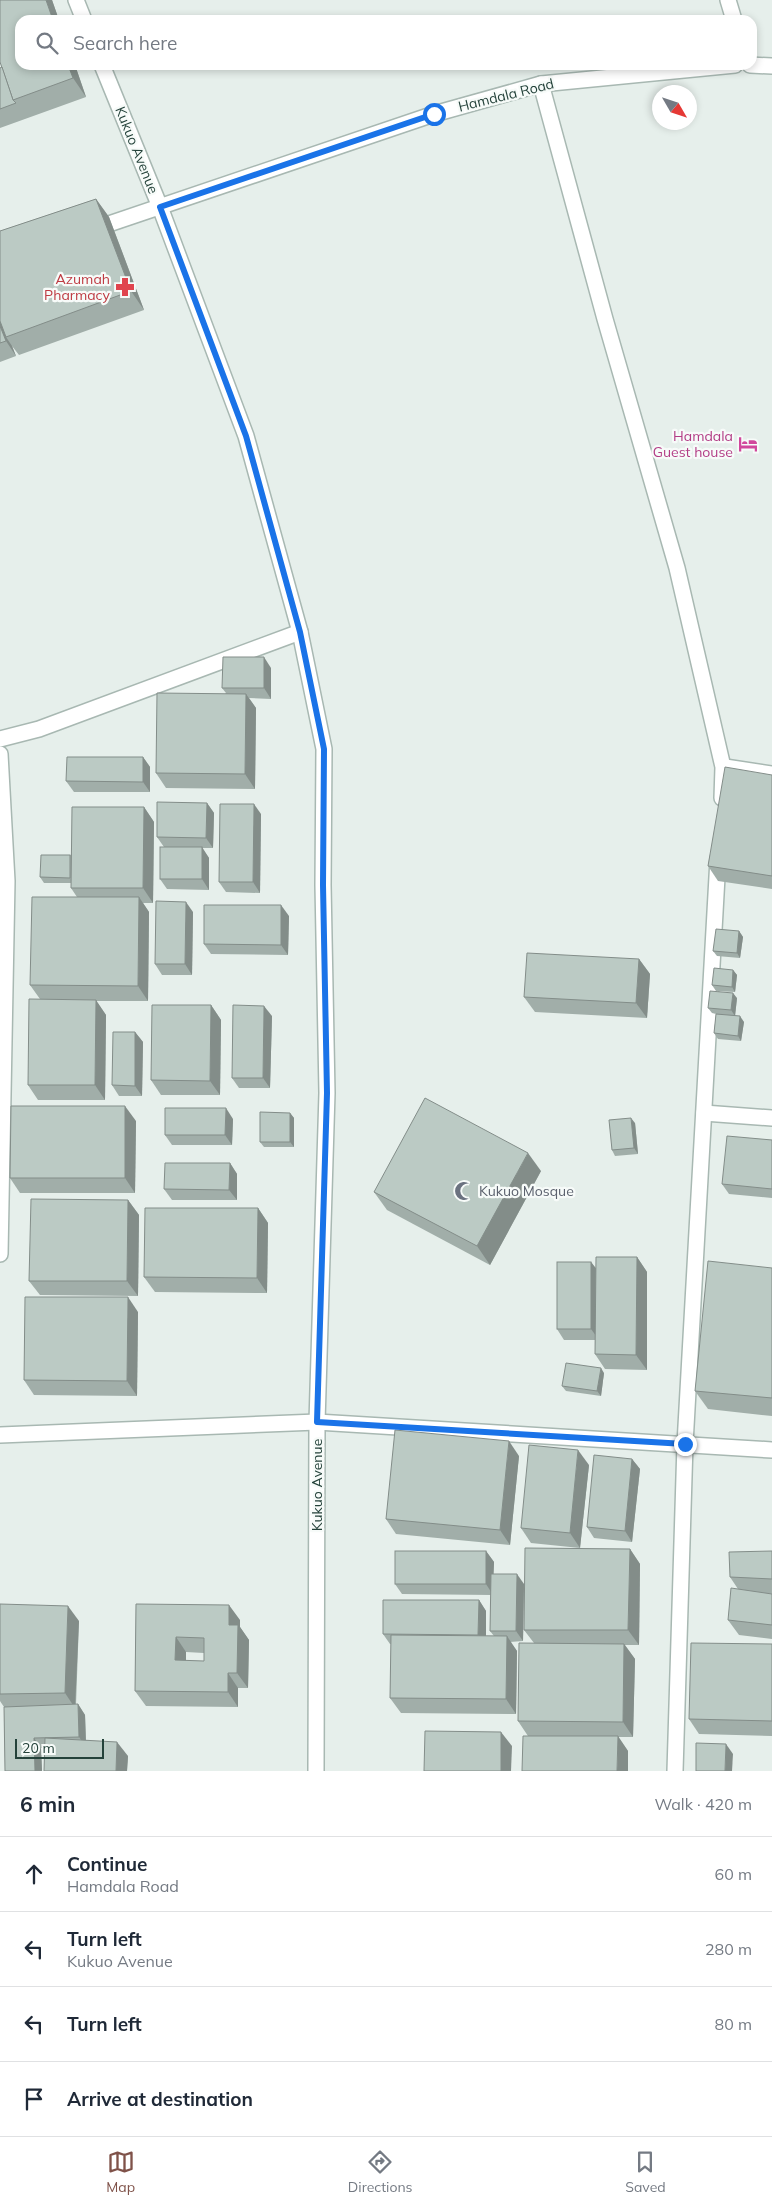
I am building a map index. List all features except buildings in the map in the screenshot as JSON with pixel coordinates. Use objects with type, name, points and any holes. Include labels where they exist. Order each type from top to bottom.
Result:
[{"type":"street","points":[[76,0],[82,15]]},
{"type":"street","points":[[728,0],[732,15]]},
{"type":"street","points":[[757,65],[772,66]]},
{"type":"street","name":"Kukuo Avenue","points":[[104,70],[160,207],[246,436],[300,632],[324,749],[323,885],[327,1093],[317,1422],[316,1771]]},
{"type":"street","name":"Hamdala Road","points":[[84,233],[434,114],[541,84],[684,70]]},
{"type":"street","points":[[541,84],[605,319],[677,568],[723,767],[720,817]]},
{"type":"street","points":[[0,739],[39,729],[300,632]]},
{"type":"street","points":[[0,754],[7,882],[0,1254]]},
{"type":"street","points":[[723,767],[772,774]]},
{"type":"street","points":[[675,1771],[685,1444],[719,846]]},
{"type":"street","points":[[704,1113],[772,1118]]},
{"type":"street","points":[[0,1435],[317,1422],[772,1450]]},
{"type":"place","name":"Azumah Pharmacy","points":[[125,287]]},
{"type":"place","name":"Hamdala Guest house","points":[[748,444]]},
{"type":"place","name":"Kukuo Mosque","points":[[464,1191]]},
{"type":"route","points":[[434,114],[160,207],[246,436],[300,632],[324,749],[323,885],[327,1093],[317,1422],[685,1444]]}]
